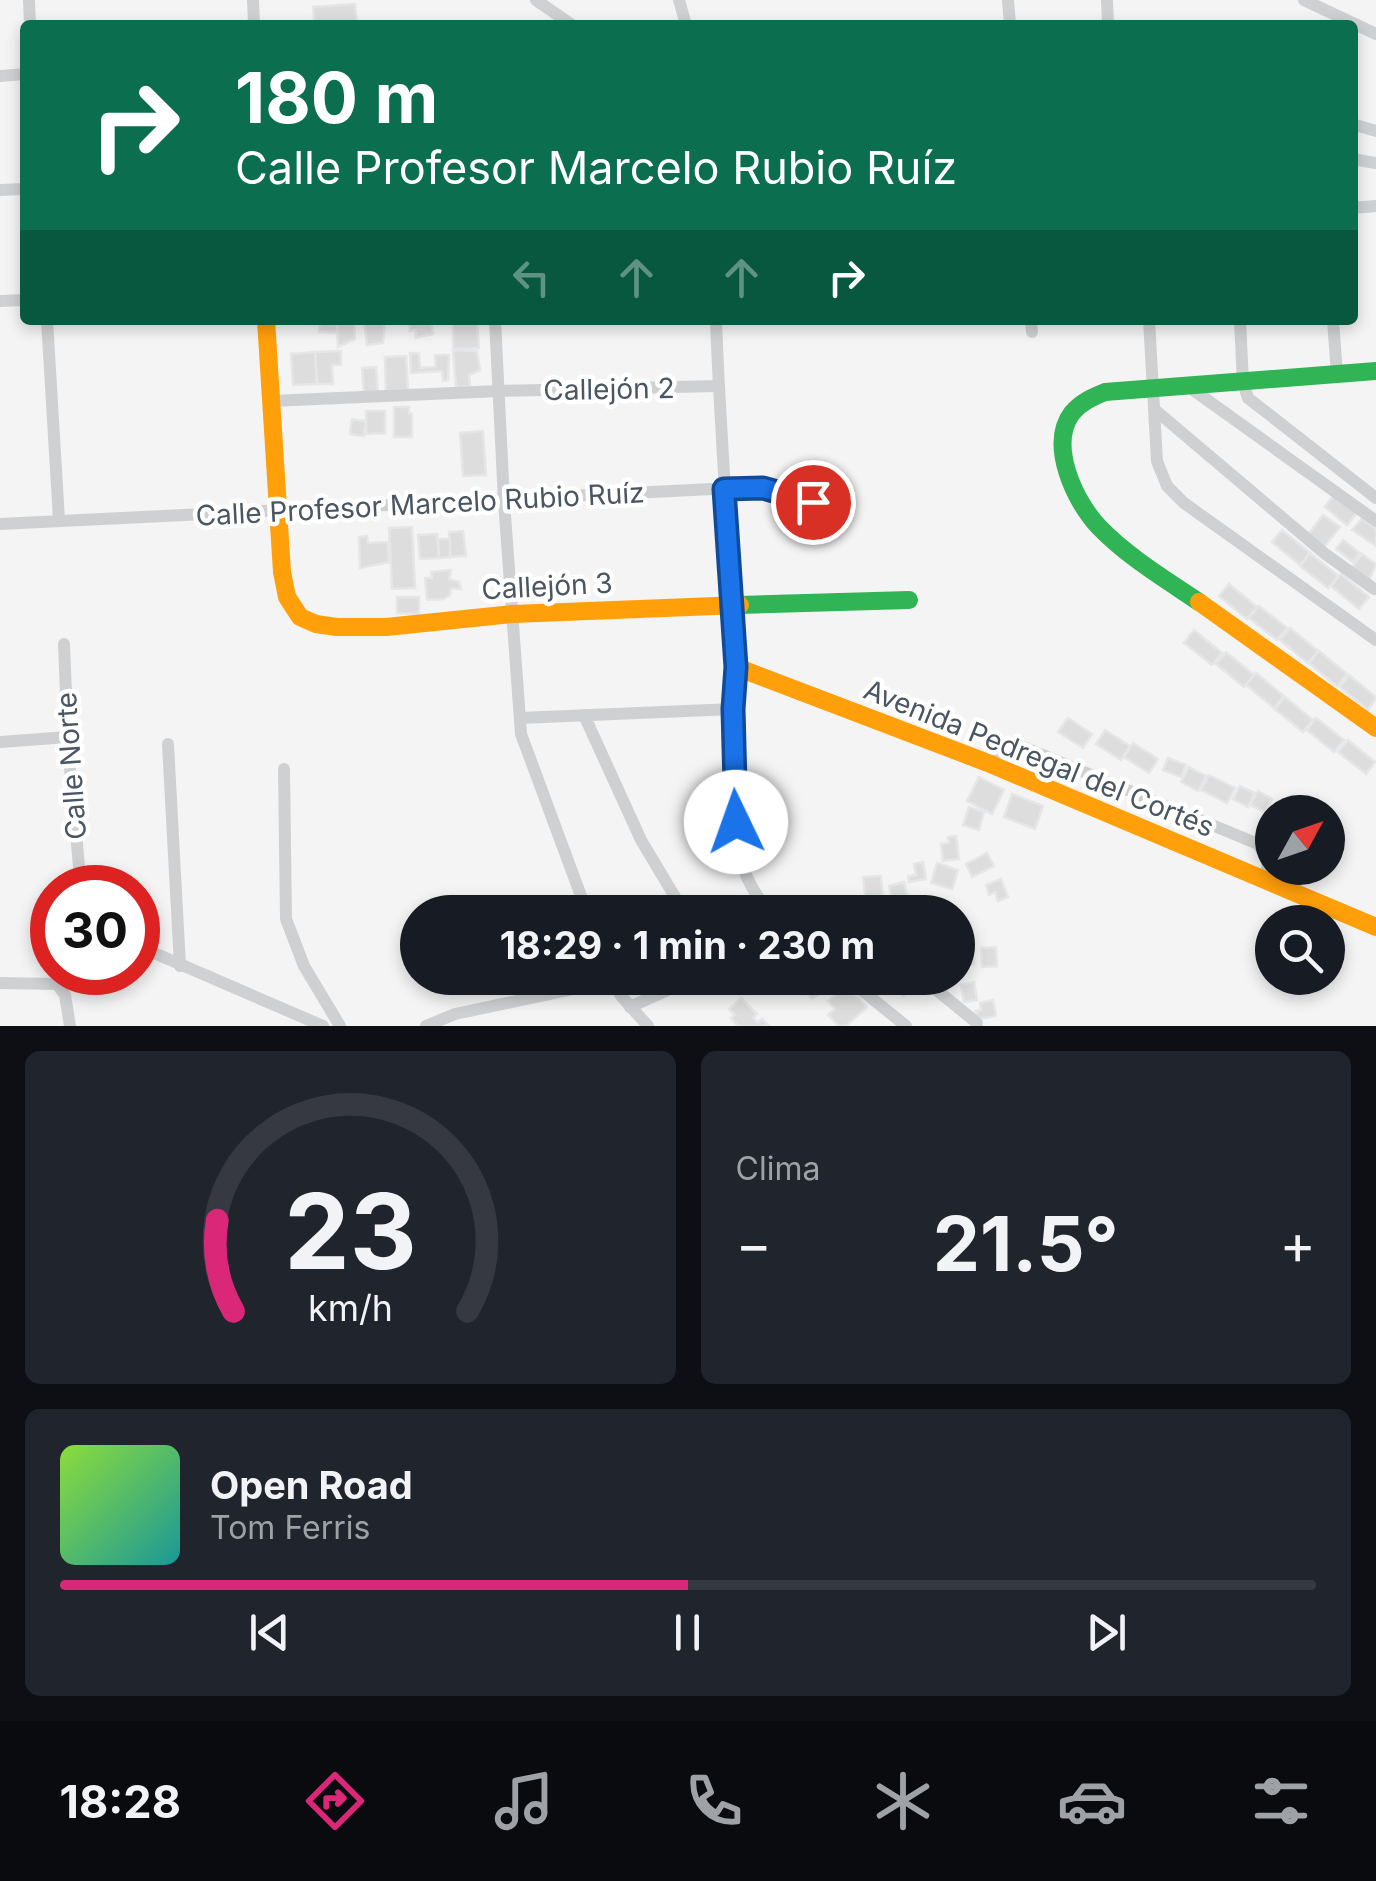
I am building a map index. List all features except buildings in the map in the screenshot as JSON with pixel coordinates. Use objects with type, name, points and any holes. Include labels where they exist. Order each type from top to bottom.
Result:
[{"type":"street","points":[[536,0],[565,20]]},
{"type":"street","points":[[1304,0],[1346,20]]},
{"type":"street","points":[[47,325],[59,520]]},
{"type":"street","name":"Callejón 3","points":[[266,325],[276,512],[285,592],[294,612],[306,621],[362,627],[512,614],[909,600]]},
{"type":"street","points":[[495,325],[520,718],[525,748],[581,895]]},
{"type":"street","points":[[716,325],[736,667],[734,782],[741,860],[758,895]]},
{"type":"street","points":[[1149,325],[1160,473],[1174,494],[1376,640]]},
{"type":"street","points":[[1240,325],[1243,383],[1248,398],[1376,498]]},
{"type":"street","points":[[1333,325],[1336,374]]},
{"type":"street","points":[[1376,371],[1096,394],[1078,407],[1067,423],[1062,451],[1070,480],[1092,519],[1125,550],[1376,728]]},
{"type":"street","name":"Callejón 2","points":[[271,402],[498,390],[718,386]]},
{"type":"street","points":[[1189,387],[1376,521]]},
{"type":"street","points":[[1154,409],[1324,553],[1374,589]]},
{"type":"street","name":"Calle Profesor Marcelo Rubio Ruíz","points":[[0,524],[763,488],[837,509]]},
{"type":"street","name":"Calle Norte","points":[[64,644],[79,865]]},
{"type":"street","name":"Avenida Pedregal del Cortés","points":[[736,667],[988,763],[1255,877]]},
{"type":"street","points":[[520,718],[733,709]]},
{"type":"street","points":[[584,715],[641,840],[674,895]]},
{"type":"street","points":[[0,742],[68,738]]},
{"type":"street","points":[[168,744],[180,966]]},
{"type":"street","points":[[988,763],[1005,747],[1016,744],[1255,843]]},
{"type":"street","points":[[284,770],[286,919],[304,966],[340,1026]]},
{"type":"street","name":"Avenida Pedregal del Cortés","points":[[1273,885],[1376,927]]},
{"type":"street","points":[[160,956],[324,1026]]},
{"type":"street","points":[[0,984],[56,984],[64,995],[70,1026]]},
{"type":"street","points":[[426,1026],[455,1014],[542,995]]},
{"type":"street","points":[[622,995],[648,1026]]},
{"type":"street","points":[[630,1006],[655,995]]},
{"type":"street","points":[[868,995],[906,1026]]},
{"type":"street","points":[[943,995],[977,1023]]},
{"type":"traffic: fast","points":[[1199,602],[1110,538],[1081,503],[1064,457],[1065,426],[1072,413],[1105,392],[1376,371]]},
{"type":"traffic: fast","points":[[740,605],[909,600]]},
{"type":"traffic: slow","points":[[266,325],[282,572],[287,597],[300,617],[337,627],[386,627],[513,614],[740,605]]},
{"type":"traffic: slow","points":[[1199,602],[1376,728]]},
{"type":"traffic: slow","points":[[736,667],[988,763],[1376,927]]},
{"type":"route","points":[[736,822],[736,667],[724,489],[763,488],[813,502]]}]
